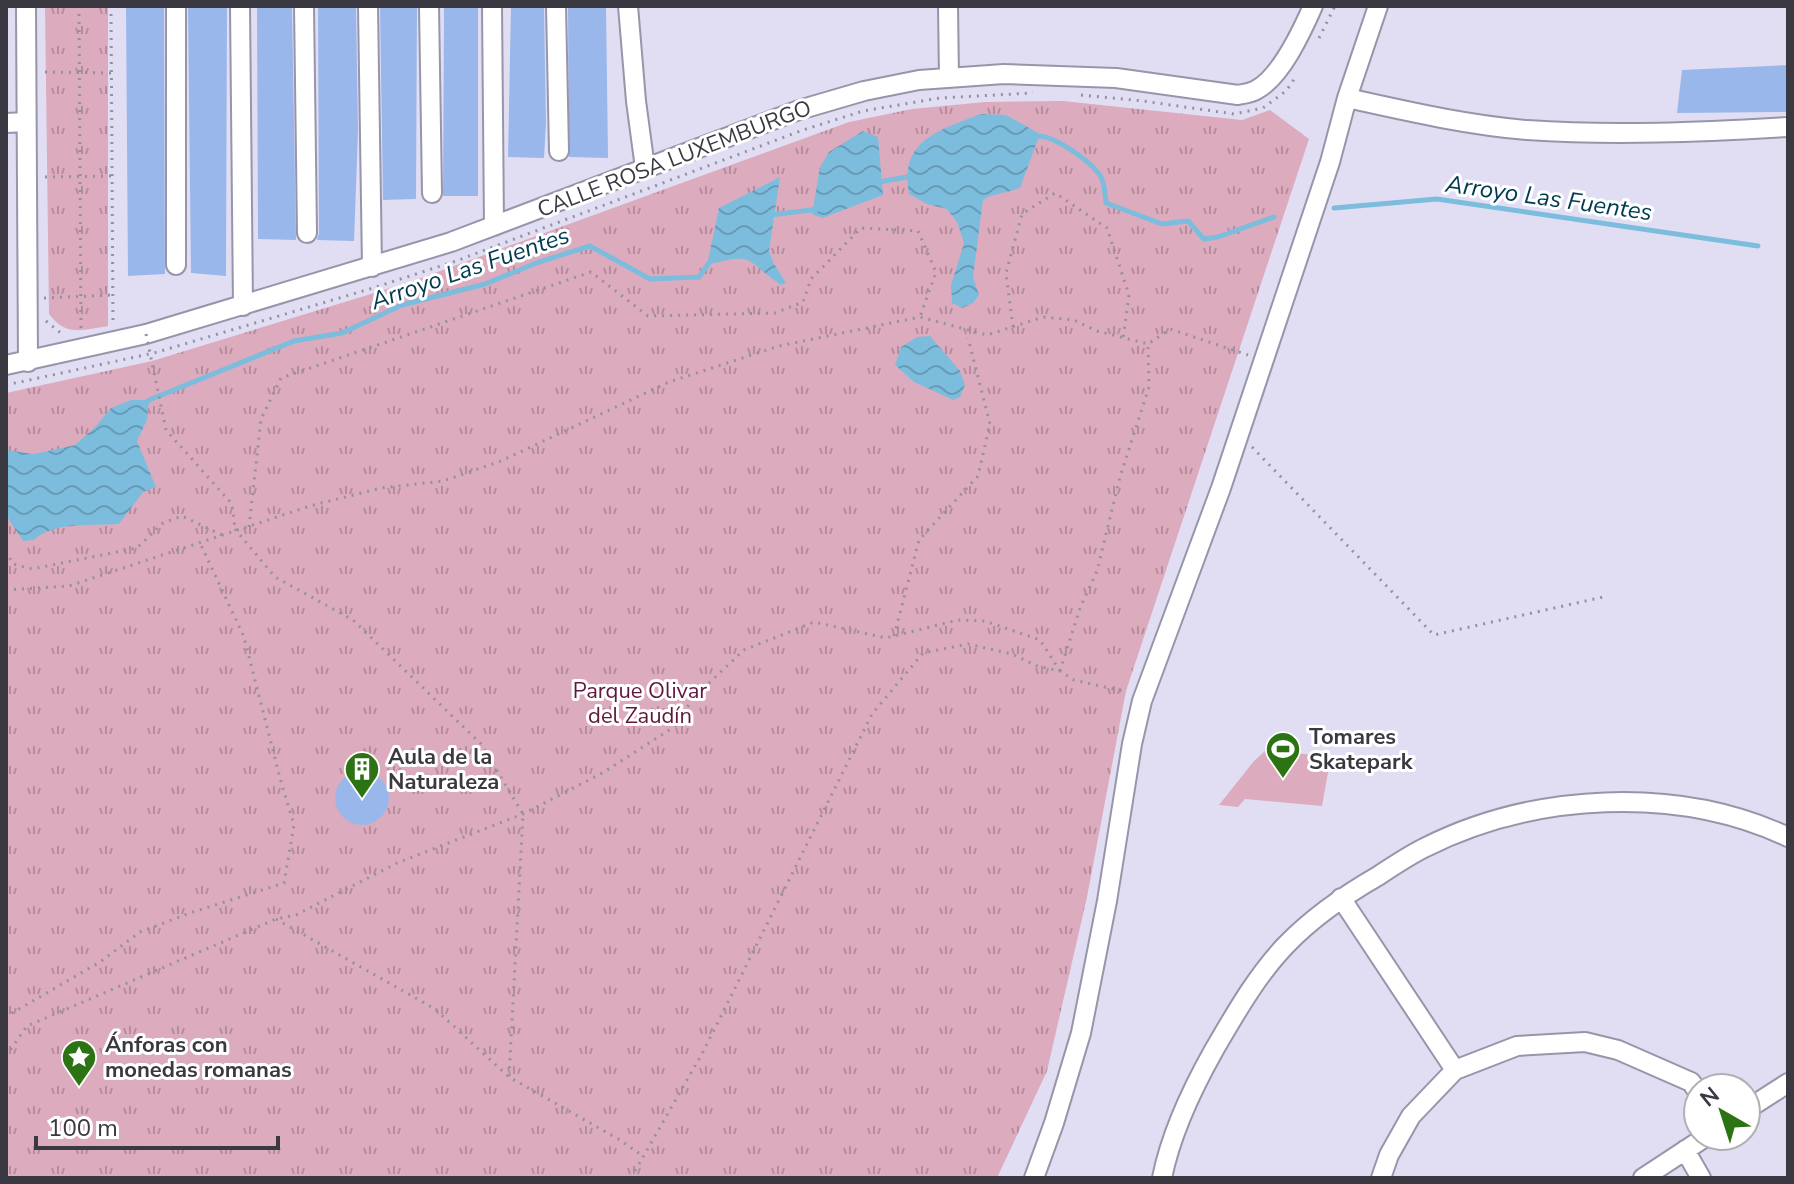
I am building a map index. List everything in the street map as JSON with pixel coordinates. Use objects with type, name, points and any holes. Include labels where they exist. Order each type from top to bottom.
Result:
[{"type":"street","points":[[26,6],[28,362]]},
{"type":"street","points":[[176,6],[176,265]]},
{"type":"street","points":[[240,6],[243,306]]},
{"type":"street","points":[[304,6],[307,233]]},
{"type":"street","points":[[368,6],[372,267]]},
{"type":"street","points":[[429,6],[432,193]]},
{"type":"street","points":[[492,6],[494,226]]},
{"type":"street","points":[[556,6],[559,151]]},
{"type":"street","points":[[628,6],[645,168]]},
{"type":"street","points":[[948,6],[949,78]]},
{"type":"street","name":"CALLE ROSA LUXEMBURGO","points":[[6,365],[146,334],[372,267],[494,226],[799,110],[864,91],[919,80],[1004,74],[1116,78],[1238,95],[1256,90],[1273,75],[1298,38],[1313,6]]},
{"type":"street","points":[[1034,1178],[1081,1033],[1142,701],[1239,433],[1330,162],[1347,98],[1378,7]]},
{"type":"street","points":[[1347,98],[1429,115],[1524,129],[1656,134],[1788,127]]},
{"type":"street","points":[[6,123],[26,122]]},
{"type":"street","points":[[1162,1178],[1193,1087],[1239,1007],[1286,945],[1341,898],[1425,847],[1507,816],[1598,801],[1681,806],[1730,816],[1788,837]]},
{"type":"street","points":[[1341,898],[1455,1070]]},
{"type":"street","points":[[1381,1178],[1389,1155],[1411,1116],[1455,1070],[1517,1046],[1585,1042],[1618,1050],[1682,1078]]},
{"type":"street","points":[[1762,1100],[1788,1083]]},
{"type":"street","points":[[1643,1178],[1682,1152]]},
{"type":"street","points":[[1686,1152],[1701,1178]]},
{"type":"path","points":[[79,6],[81,335]]},
{"type":"path","points":[[102,330],[113,328],[111,6]]},
{"type":"path","points":[[1315,44],[1335,6]]},
{"type":"path","points":[[41,72],[111,73]]},
{"type":"path","points":[[1081,95],[1234,114],[1263,108],[1286,91],[1294,79]]},
{"type":"path","points":[[6,385],[154,353],[373,288],[456,261],[803,130],[863,111],[940,98],[1034,93]]},
{"type":"path","points":[[41,177],[112,176]]},
{"type":"path","points":[[1013,327],[1006,273],[1022,214],[1055,193],[1107,228],[1129,295],[1123,339]]},
{"type":"path","points":[[249,528],[261,419],[281,378],[591,272],[648,316],[775,313],[803,302],[811,279],[861,228],[918,231],[936,272],[920,317]]},
{"type":"path","points":[[43,309],[40,298],[113,295]]},
{"type":"path","points":[[6,590],[69,586],[310,506],[381,488],[443,481],[501,461],[669,382],[725,362],[779,346],[920,317],[987,335],[1043,317],[1074,320],[1123,339],[1148,344],[1170,329],[1263,360]]},
{"type":"path","points":[[45,320],[64,336],[91,332]]},
{"type":"path","points":[[146,334],[166,430],[232,504],[235,529],[275,577],[353,620],[481,744],[523,814],[509,1077]]},
{"type":"path","points":[[894,636],[919,540],[978,476],[990,424],[968,338]]},
{"type":"path","points":[[1060,671],[1080,608],[1097,571],[1120,477],[1149,387],[1148,344]]},
{"type":"path","points":[[1239,433],[1434,635],[1608,596]]},
{"type":"path","points":[[6,551],[13,564],[32,569],[137,548],[163,523],[182,516],[222,535]]},
{"type":"path","points":[[6,1019],[100,962],[140,932],[284,883],[294,825],[244,637],[200,544]]},
{"type":"path","points":[[6,1056],[27,1026],[276,919],[296,915],[397,863],[523,814],[604,772],[677,725],[692,699],[744,650],[814,622],[886,638],[958,620],[985,621],[1040,640],[1060,671]]},
{"type":"path","points":[[631,1178],[703,1052],[872,714],[923,653],[968,644],[1012,654],[1037,666],[1060,671],[1074,680],[1132,693]]},
{"type":"path","points":[[276,919],[435,1009],[509,1077],[643,1156]]},
{"type":"green space","points":[[45,6],[108,6],[108,326],[68,329],[49,314]]},
{"type":"green space","name":"Parque Olivar del Zaudín","points":[[1063,101],[1242,120],[1270,110],[1309,139],[1126,691],[1087,897],[1047,1071],[997,1178],[6,1178],[6,393],[152,361],[410,282],[849,122],[912,109],[985,102]]},
{"type":"green space","name":"Tomares Skatepark","points":[[1265,751],[1331,756],[1322,806],[1245,799],[1238,807],[1219,805]]},
{"type":"water","points":[[980,114],[1006,115],[1040,134],[1020,188],[983,200],[973,277],[979,295],[973,303],[962,308],[952,303],[951,285],[964,243],[957,222],[947,209],[927,204],[909,194],[907,175],[916,149],[925,140]]},
{"type":"water","points":[[863,131],[878,137],[883,195],[822,218],[812,214],[820,167],[829,152]]},
{"type":"water","points":[[780,177],[769,251],[786,283],[781,285],[754,264],[742,259],[707,265],[719,208]]},
{"type":"water","points":[[930,336],[960,371],[965,385],[960,397],[953,400],[914,382],[895,365],[901,347],[917,337]]},
{"type":"water","points":[[131,400],[149,400],[147,420],[137,441],[156,487],[143,492],[119,524],[63,527],[34,540],[23,541],[6,515],[6,450],[34,454],[75,445],[111,408]]},
{"type":"building","points":[[126,6],[164,6],[165,274],[128,276]]},
{"type":"building","points":[[188,6],[227,6],[226,276],[191,273]]},
{"type":"building","points":[[257,6],[292,6],[296,240],[258,239]]},
{"type":"building","points":[[318,6],[356,6],[358,132],[354,241],[317,240]]},
{"type":"building","points":[[380,6],[417,6],[416,199],[383,200]]},
{"type":"building","points":[[444,6],[478,6],[478,196],[443,196]]},
{"type":"building","points":[[511,6],[544,6],[544,158],[508,157]]},
{"type":"building","points":[[568,6],[606,6],[608,158],[569,157]]},
{"type":"building","points":[[1788,65],[1788,112],[1677,113],[1682,70]]},
{"type":"building","name":"Aula de la Naturaleza","points":[[362,771],[373,773],[381,779],[387,787],[387,809],[381,817],[373,823],[362,825],[351,823],[343,817],[337,809],[335,798],[337,787],[343,779],[351,773]]},
{"type":"waterway","name":"Arroyo Las Fuentes","points":[[1036,136],[1062,144],[1089,164],[1102,180],[1106,203],[1162,224],[1188,221],[1204,239],[1274,217]]},
{"type":"waterway","name":"Arroyo Las Fuentes","points":[[879,182],[912,176]]},
{"type":"waterway","name":"Arroyo Las Fuentes","points":[[1334,208],[1437,199],[1758,246]]},
{"type":"waterway","name":"Arroyo Las Fuentes","points":[[770,215],[819,209]]},
{"type":"waterway","name":"Arroyo Las Fuentes","points":[[144,405],[149,400],[294,341],[342,333],[402,305],[485,284],[590,246],[650,279],[699,277],[709,263]]},
{"type":"place","name":"Tomares Skatepark","points":[[1283,780]]},
{"type":"place","name":"Aula de la Naturaleza","points":[[362,800]]},
{"type":"place","name":"Ánforas con monedas romanas","points":[[79,1088]]}]
